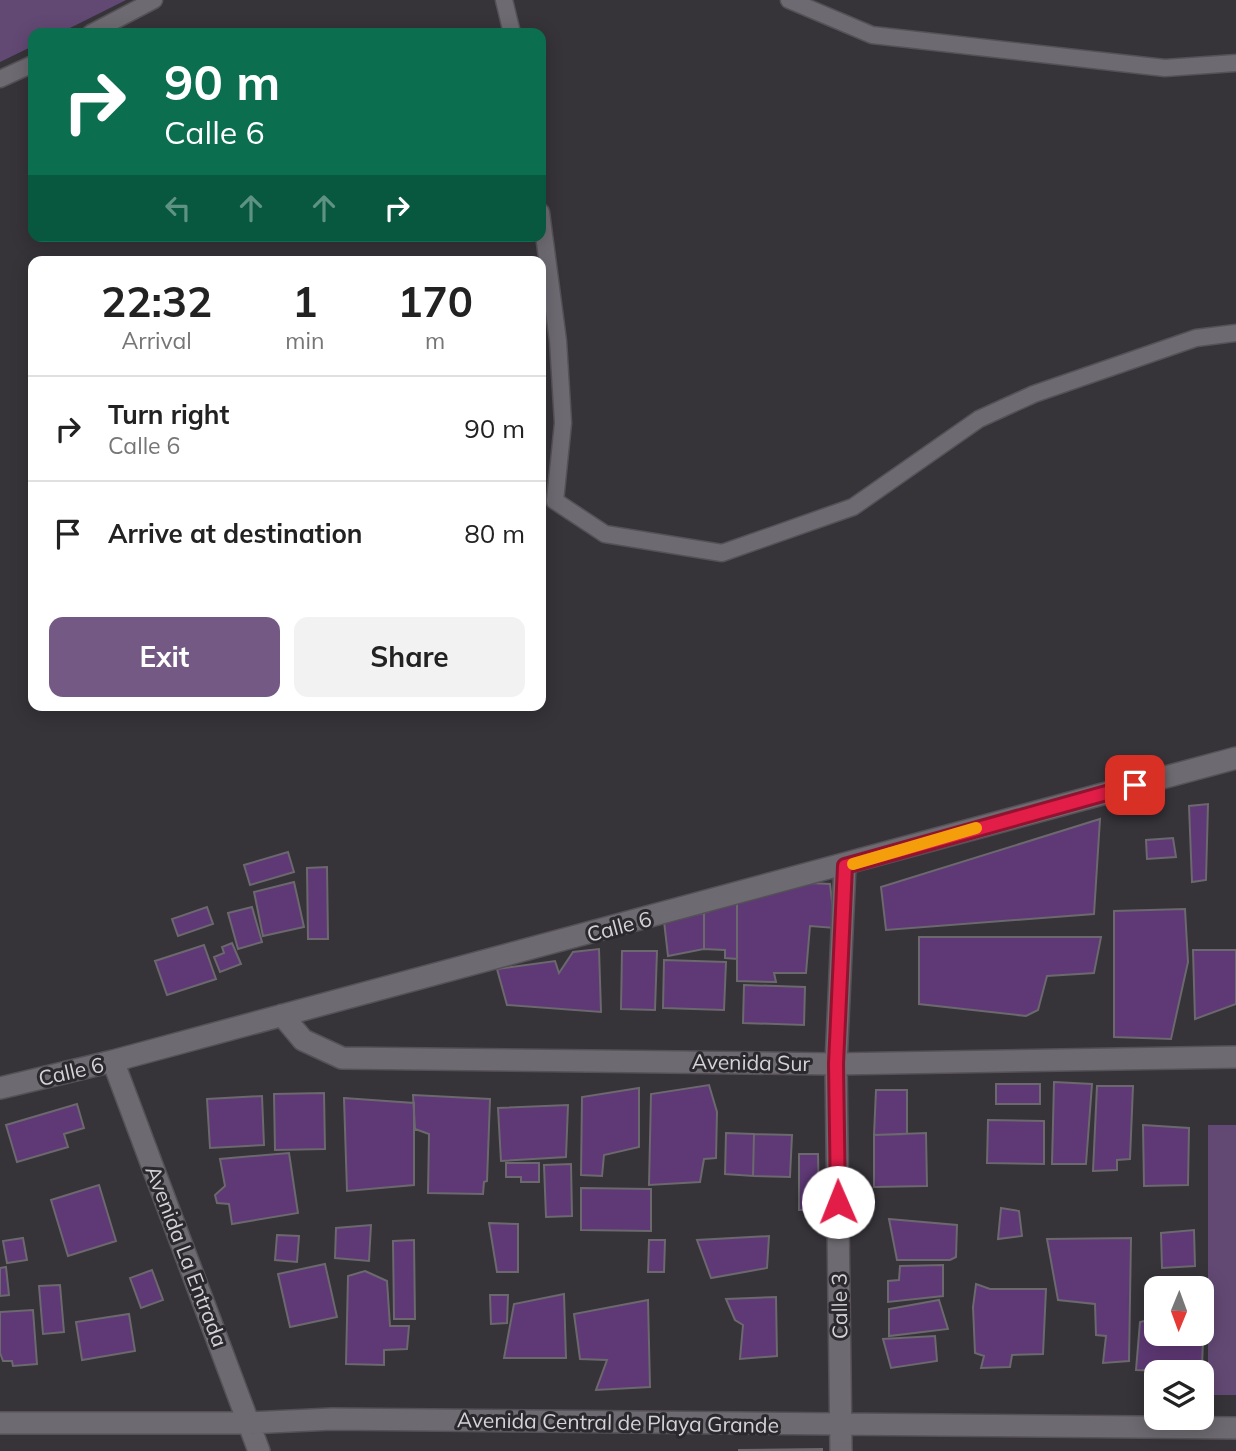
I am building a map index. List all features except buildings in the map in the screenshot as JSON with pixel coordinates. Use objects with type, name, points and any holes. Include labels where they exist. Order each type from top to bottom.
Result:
[{"type":"street","name":"Calle 6","points":[[0,1088],[113,1061],[845,866],[1034,811],[1236,758]]},
{"type":"street","name":"Calle 3","points":[[841,1451],[836,1064],[845,866]]},
{"type":"street","name":"Avenida Sur","points":[[282,1015],[303,1040],[342,1058],[836,1064],[1236,1057]]},
{"type":"street","name":"Avenida La Entrada","points":[[113,1061],[259,1451]]},
{"type":"street","name":"Avenida Central de Playa Grande","points":[[0,1423],[249,1423],[332,1419],[1236,1428]]},
{"type":"lane","points":[[101,28],[154,0]]},
{"type":"lane","points":[[504,0],[511,28]]},
{"type":"lane","points":[[789,0],[872,35],[1165,68],[1236,63]]},
{"type":"lane","points":[[0,79],[28,66]]},
{"type":"lane","points":[[545,242],[558,341],[563,423],[555,500],[605,534],[722,553],[853,508],[979,419],[1034,394],[1196,338],[1236,333]]},
{"type":"shaded area","points":[[0,0],[126,0],[70,28],[28,28],[28,48],[0,62]]},
{"type":"shaded area","points":[[1208,1125],[1236,1125],[1236,1395],[1214,1395],[1214,1360],[1208,1360],[1208,1346],[1214,1346],[1214,1276],[1208,1276]]},
{"type":"slow traffic","points":[[853,864],[976,828]]},
{"type":"route","points":[[838,1202],[836,1064],[845,866],[1034,811],[1135,785]]}]
